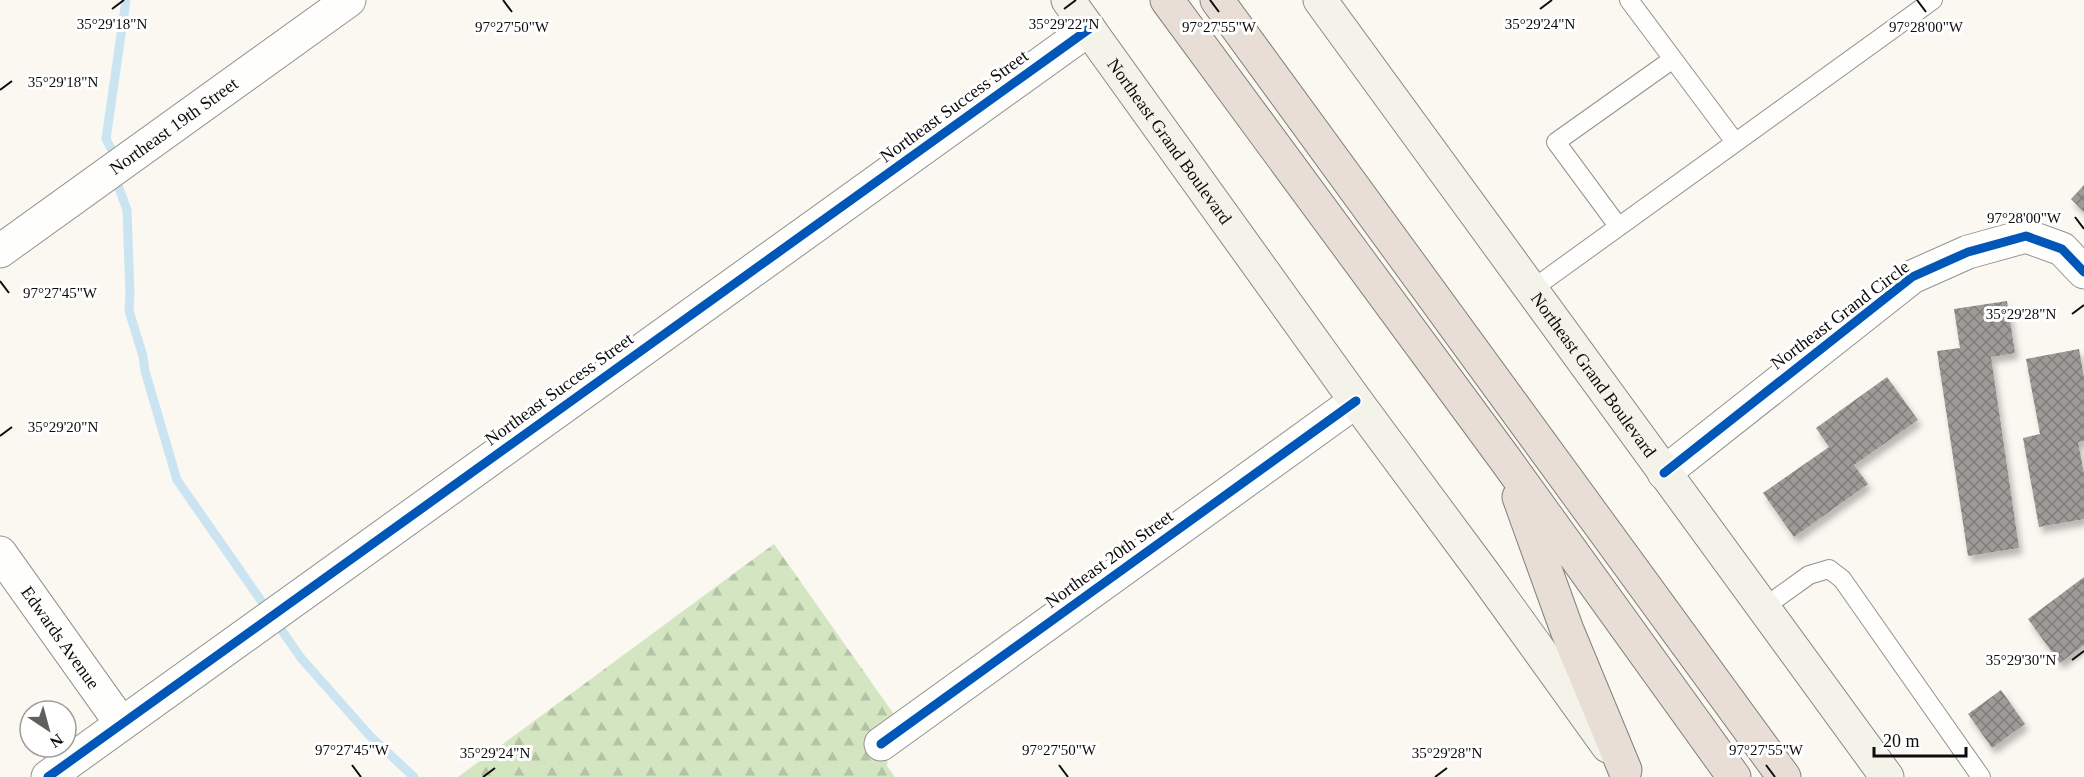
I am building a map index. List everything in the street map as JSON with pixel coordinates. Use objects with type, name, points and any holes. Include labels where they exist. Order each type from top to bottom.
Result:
[{"type":"highway","points":[[1167,0],[1505,459],[1734,777]]},
{"type":"highway","points":[[1217,0],[1784,777]]},
{"type":"highway","points":[[1505,459],[1567,630],[1624,775]]},
{"type":"highway","points":[[1755,738],[1809,777]]},
{"type":"main road","name":"Northeast Grand Boulevard","points":[[1068,0],[1356,401],[1488,580],[1624,775]]},
{"type":"main road","name":"Northeast Grand Boulevard","points":[[1320,0],[1887,777]]},
{"type":"street","name":"Northeast 19th Street","points":[[0,251],[350,0]]},
{"type":"street","name":"Northeast Success Street","points":[[48,777],[1089,29]]},
{"type":"street","name":"Northeast Grand Circle","points":[[1664,473],[1912,277],[1968,252],[2026,236],[2062,249],[2084,272]]},
{"type":"street","name":"Northeast 20th Street","points":[[880,744],[1356,401]]},
{"type":"street","name":"Edwards Avenue","points":[[0,553],[121,723]]},
{"type":"lane","points":[[1629,0],[1735,142]]},
{"type":"lane","points":[[1531,290],[1933,0]]},
{"type":"lane","points":[[1618,226],[1556,142],[1672,59]]},
{"type":"lane","points":[[1763,608],[1809,575],[1829,569],[1842,579],[1980,777]]},
{"type":"green space","points":[[774,544],[893,713],[887,766],[895,777],[458,777]]},
{"type":"building","points":[[2084,185],[2084,212],[2071,199]]},
{"type":"building","points":[[2007,301],[2015,353],[1991,357],[2019,548],[1968,556],[1937,351],[1960,348],[1954,309]]},
{"type":"building","points":[[2079,349],[2084,378],[2084,441],[2078,442],[2084,474],[2084,519],[2039,527],[2023,438],[2040,434],[2026,359]]},
{"type":"building","points":[[1887,377],[1918,420],[1854,465],[1868,484],[1794,537],[1763,493],[1829,447],[1816,428]]},
{"type":"building","points":[[2084,577],[2084,645],[2060,663],[2028,619]]},
{"type":"building","points":[[2001,690],[2025,724],[1992,748],[1968,714]]},
{"type":"waterway","points":[[113,161],[114,154],[106,139],[126,0]]},
{"type":"waterway","points":[[115,177],[127,210],[129,311],[177,480],[301,658],[370,736],[414,777]]},
{"type":"cycle path","points":[[48,777],[1089,29]]},
{"type":"cycle path","points":[[1664,473],[1912,277],[1968,252],[2026,236],[2062,249],[2084,272]]},
{"type":"cycle path","points":[[881,744],[1356,401]]}]
